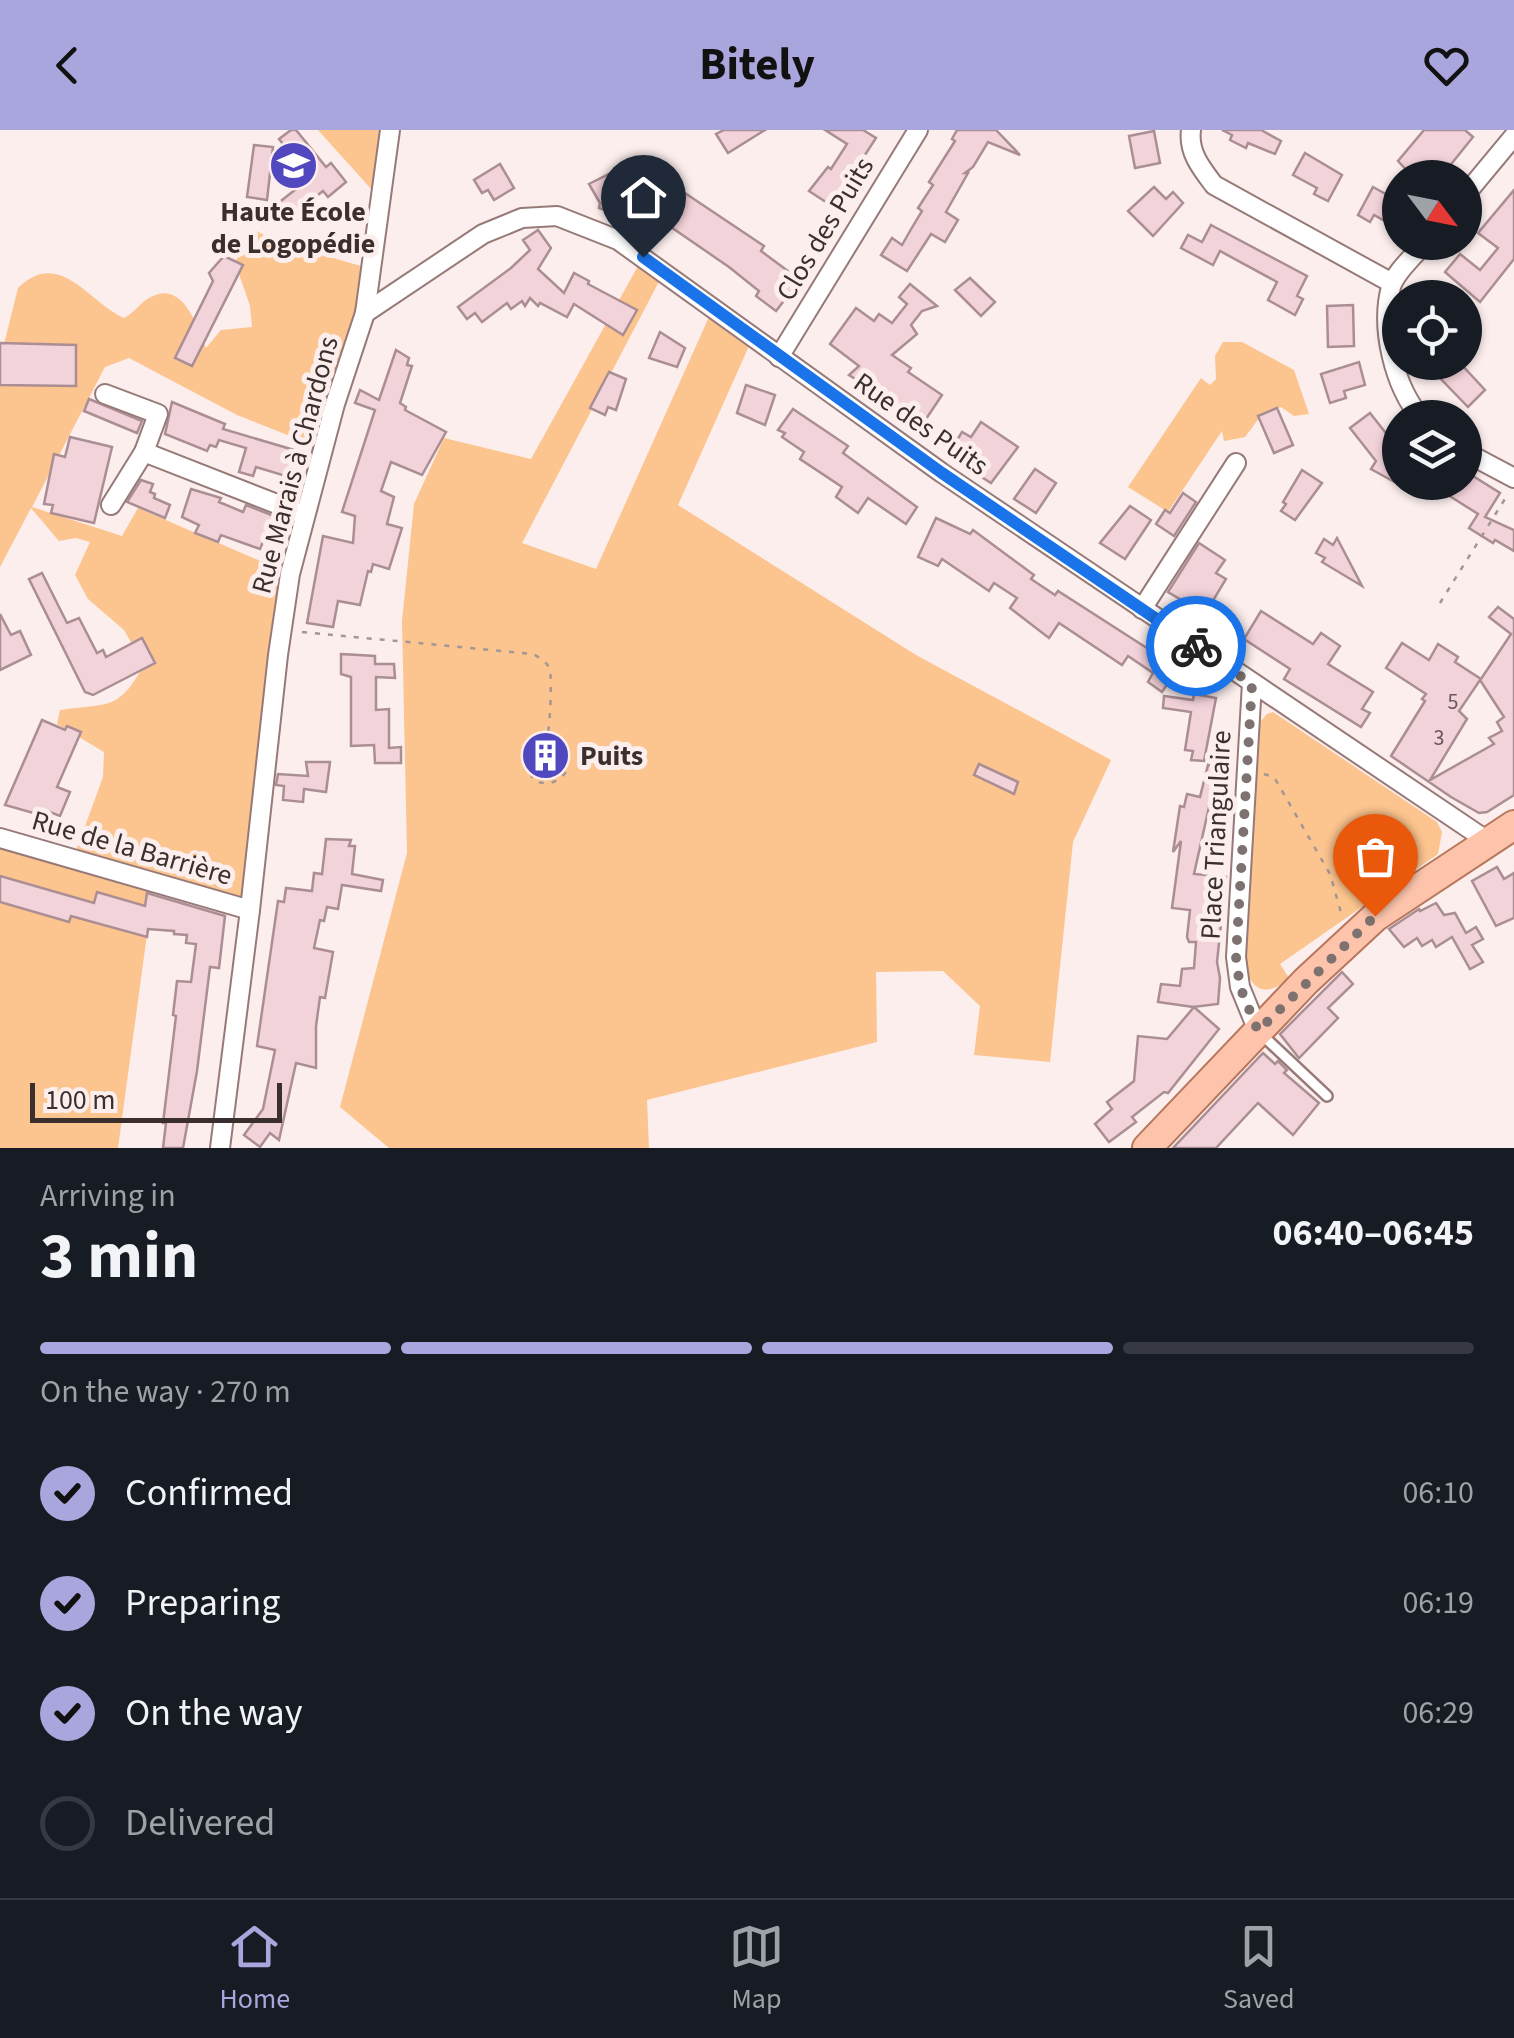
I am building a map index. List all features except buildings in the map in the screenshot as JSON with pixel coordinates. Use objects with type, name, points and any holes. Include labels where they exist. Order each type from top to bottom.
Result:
[{"type":"main road","points":[[1146,1148],[1355,935],[1396,901],[1514,825]]},
{"type":"street","points":[[365,313],[390,130]]},
{"type":"street","name":"Clos des Puits","points":[[779,357],[918,130]]},
{"type":"street","points":[[1191,130],[1189,142],[1193,153],[1214,185],[1387,280]]},
{"type":"street","points":[[1482,175],[1514,136]]},
{"type":"street","name":"Rue Marais à Chardons","points":[[250,910],[282,630],[305,514],[365,313],[482,234],[522,218],[557,216]]},
{"type":"street","name":"Rue des Puits","points":[[557,216],[618,240],[779,357],[1252,684]]},
{"type":"street","points":[[1394,280],[1411,260]]},
{"type":"street","points":[[105,394],[158,414],[144,452],[111,505]]},
{"type":"street","points":[[144,452],[305,514]]},
{"type":"street","points":[[1482,462],[1514,482]]},
{"type":"street","points":[[1142,609],[1236,464]]},
{"type":"street","points":[[1252,684],[1489,842]]},
{"type":"street","name":"Place Triangulaire","points":[[1252,684],[1236,957],[1240,987],[1258,1031]]},
{"type":"street","name":"Rue de la Barrière","points":[[0,838],[250,910],[224,1146]]},
{"type":"lane","points":[[1258,1031],[1327,1096]]},
{"type":"path","points":[[1440,603],[1514,482]]},
{"type":"path","points":[[282,630],[534,654],[545,661],[550,671],[548,734],[533,752],[530,773],[533,780],[542,784],[553,783],[566,772],[566,747],[548,734]]},
{"type":"path","points":[[1248,768],[1274,777],[1330,874],[1338,909],[1355,935]]},
{"type":"shaded area","points":[[318,130],[390,130],[382,201]]},
{"type":"shaded area","points":[[254,230],[278,242],[371,269],[323,449],[237,415],[129,358],[105,367],[32,507],[122,536],[138,508],[290,574],[250,910],[154,883],[118,1148],[0,1148],[0,838],[73,859],[103,777],[104,752],[57,724],[60,710],[102,705],[119,698],[144,665],[124,630],[88,599],[75,575],[90,542],[76,538],[59,541],[31,508],[0,567],[0,360],[18,288],[47,273],[61,276],[124,318],[149,298],[171,294],[186,307],[206,348],[221,330],[252,327],[250,306],[235,262]]},
{"type":"shaded area","points":[[643,257],[664,272],[522,543],[596,569],[713,308],[753,337],[678,505],[916,655],[1111,760],[1073,842],[1050,1062],[974,1055],[980,1006],[943,971],[876,972],[877,1042],[647,1100],[649,1148],[389,1148],[340,1107],[407,853],[402,621],[414,504],[444,438],[531,459]]},
{"type":"shaded area","points":[[1223,342],[1242,342],[1294,370],[1309,414],[1294,416],[1281,407],[1263,413],[1245,437],[1224,441],[1222,431],[1168,512],[1128,487],[1201,378],[1210,385],[1216,379],[1215,356]]},
{"type":"shaded area","points":[[1273,712],[1437,822],[1442,832],[1438,854],[1280,964],[1289,978],[1265,990],[1250,978],[1245,959],[1260,722]]},
{"type":"way so far","points":[[1196,646],[1252,684],[1236,957],[1240,987],[1258,1031],[1375,916]]},
{"type":"place","name":"Haute École de Logopédie","points":[[293,165]]},
{"type":"place","name":"Puits","points":[[545,756]]},
{"type":"route","points":[[643,257],[942,473],[1196,646]]}]
